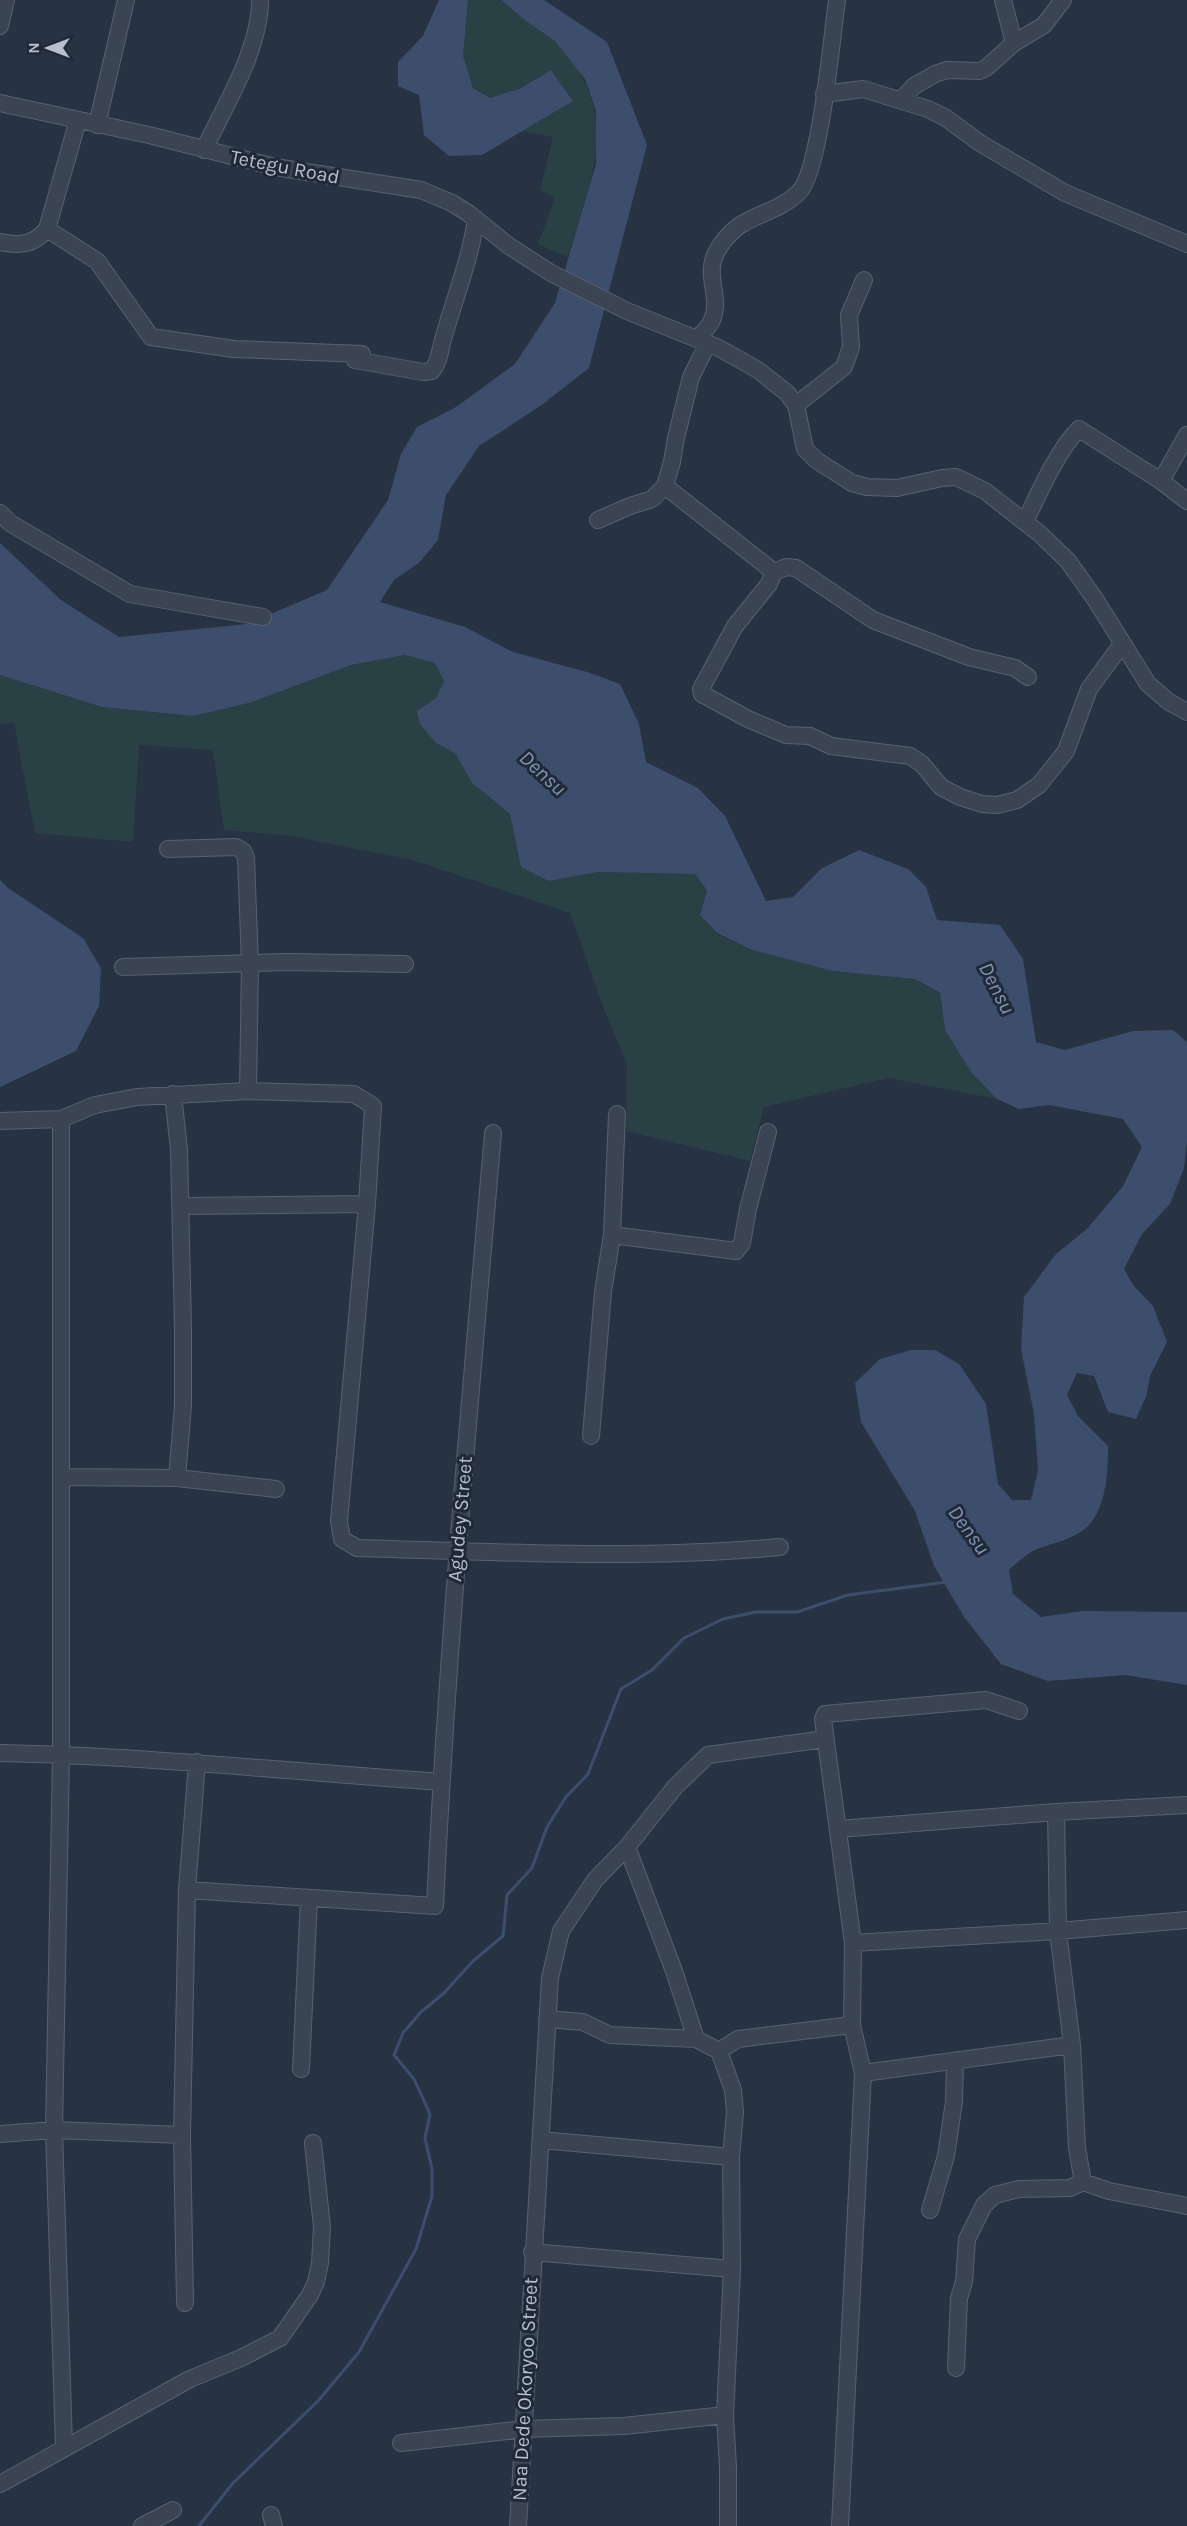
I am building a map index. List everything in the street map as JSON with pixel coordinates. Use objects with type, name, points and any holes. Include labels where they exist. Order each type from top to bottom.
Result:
[{"type":"street","points":[[0,26],[6,0]]},
{"type":"street","points":[[96,125],[126,0]]},
{"type":"street","points":[[204,150],[252,44],[257,28],[260,0]]},
{"type":"street","points":[[598,520],[630,506],[652,500],[664,486],[672,462],[691,376],[717,303],[711,264],[717,251],[736,228],[747,220],[790,201],[802,190],[808,179],[818,140],[837,0]]},
{"type":"street","points":[[1003,0],[1014,43]]},
{"type":"street","points":[[901,100],[914,86],[935,74],[947,70],[980,71],[986,68],[1014,43],[1044,25],[1063,0]]},
{"type":"street","points":[[824,94],[863,89],[928,109],[946,118],[980,143],[1065,193],[1187,244]]},
{"type":"street","name":"Tetegu Road","points":[[0,102],[274,166],[421,190],[452,203],[509,246],[551,273],[627,311],[703,340],[741,358],[787,393],[796,405]]},
{"type":"street","points":[[0,242],[28,243],[39,239],[46,229],[78,120]]},
{"type":"street","points":[[46,229],[97,261],[152,337],[234,349],[359,357],[423,372],[432,371],[437,365],[476,219]]},
{"type":"street","points":[[864,280],[849,315],[851,347],[844,367],[796,405],[805,449],[816,460],[852,483],[879,488],[897,488],[956,477],[985,491],[1025,522],[1068,561],[1095,599],[1148,684],[1169,702],[1187,712]]},
{"type":"street","points":[[1025,522],[1071,436],[1079,429],[1161,481],[1187,501]]},
{"type":"street","points":[[1161,481],[1187,435]]},
{"type":"street","points":[[664,486],[774,572]]},
{"type":"street","points":[[0,513],[10,523],[130,594],[262,617]]},
{"type":"street","points":[[1028,677],[1016,668],[969,657],[873,620],[796,568],[786,567],[774,572],[769,585],[735,626],[700,689],[702,694],[748,719],[786,735],[810,735],[831,746],[910,756],[922,764],[941,787],[960,797],[982,804],[997,805],[1017,800],[1039,785],[1066,751],[1089,689],[1122,644]]},
{"type":"street","points":[[168,849],[236,847],[243,851],[246,858],[250,964],[248,1091]]},
{"type":"street","points":[[123,967],[287,962],[405,964]]},
{"type":"street","points":[[0,1121],[61,1119],[95,1105],[137,1097],[248,1091],[354,1095],[372,1106],[367,1204],[339,1521],[342,1539],[357,1548],[644,1554],[726,1552],[780,1547]]},
{"type":"street","points":[[173,1095],[179,1150],[183,1405],[177,1478]]},
{"type":"street","points":[[591,1436],[603,1292],[612,1235],[617,1114]]},
{"type":"street","points":[[61,1119],[61,1754],[54,2130],[64,2447]]},
{"type":"street","name":"Agudey Street","points":[[309,1898],[435,1906],[457,1551],[493,1132]]},
{"type":"street","points":[[612,1235],[736,1251],[742,1243],[748,1209],[768,1132]]},
{"type":"street","points":[[180,1206],[367,1204]]},
{"type":"street","points":[[62,1477],[177,1478],[276,1489]]},
{"type":"street","points":[[840,2526],[863,2073],[852,2025],[853,1943],[823,1719],[825,1714],[986,1700],[1019,1711]]},
{"type":"street","name":"Naa Dede Okoryoo Street","points":[[518,2526],[547,2019],[550,1978],[561,1931],[595,1880],[627,1847],[675,1787],[708,1755],[825,1739]]},
{"type":"street","points":[[0,1754],[61,1754],[197,1762],[320,1774],[441,1782]]},
{"type":"street","points":[[185,2303],[182,2135],[187,1890],[197,1762]]},
{"type":"street","points":[[838,1829],[1056,1812],[1187,1805]]},
{"type":"street","points":[[1056,1812],[1058,1931],[1072,2045],[1077,2148],[1083,2182]]},
{"type":"street","points":[[627,1847],[674,1971],[696,2039]]},
{"type":"street","points":[[187,1890],[309,1898],[301,2069]]},
{"type":"street","points":[[853,1943],[1186,1923]]},
{"type":"street","points":[[547,2019],[583,2022],[610,2035],[696,2039],[719,2050],[733,2090],[735,2112],[731,2157],[732,2269],[725,2415],[728,2526]]},
{"type":"street","points":[[719,2050],[738,2039],[852,2025]]},
{"type":"street","points":[[863,2073],[1072,2045]]},
{"type":"street","points":[[930,2210],[946,2156],[954,2102],[955,2061]]},
{"type":"street","points":[[0,2134],[54,2130],[182,2135]]},
{"type":"street","points":[[541,2140],[731,2157]]},
{"type":"street","points":[[0,2484],[190,2379],[241,2358],[280,2338],[310,2295],[321,2263],[322,2227],[313,2143]]},
{"type":"street","points":[[956,2368],[959,2298],[964,2282],[967,2238],[984,2205],[995,2195],[1019,2189],[1070,2188],[1083,2182],[1109,2191],[1187,2206]]},
{"type":"street","points":[[532,2252],[732,2269]]},
{"type":"street","points":[[401,2443],[524,2428],[624,2426],[725,2415]]},
{"type":"street","points":[[142,2526],[173,2510]]},
{"type":"green space","points":[[468,0],[501,0],[549,36],[577,68],[590,93],[596,119],[596,145],[586,199],[568,257],[538,244],[555,198],[540,190],[553,137],[522,131],[573,101],[551,70],[521,88],[490,98],[473,88],[463,56]]},
{"type":"green space","points":[[405,655],[436,663],[444,681],[436,698],[417,711],[436,743],[455,753],[472,783],[510,814],[515,836],[549,881],[598,872],[695,874],[707,889],[700,915],[717,934],[752,950],[833,971],[915,979],[940,994],[945,1030],[971,1072],[997,1099],[888,1078],[764,1107],[750,1161],[626,1131],[627,1064],[603,1007],[570,913],[413,860],[291,836],[224,830],[213,750],[139,745],[133,842],[35,833],[14,723],[0,724],[0,675],[102,707],[193,716],[249,703],[351,665]]},
{"type":"water","points":[[439,0],[468,0],[463,56],[473,88],[490,98],[521,88],[551,70],[573,101],[482,155],[449,156],[424,135],[419,95],[398,86],[398,62],[423,36]]},
{"type":"water","name":"Densu","points":[[501,0],[544,0],[607,42],[647,145],[589,368],[543,404],[479,446],[446,495],[438,540],[419,563],[394,580],[380,602],[465,627],[513,652],[587,672],[620,684],[639,724],[646,762],[698,788],[725,816],[766,901],[793,897],[822,868],[859,850],[908,869],[926,887],[937,920],[1000,925],[1023,959],[1036,1042],[1065,1050],[1133,1031],[1173,1030],[1187,1042],[1187,1141],[1184,1168],[1170,1204],[1142,1234],[1124,1269],[1133,1285],[1153,1306],[1167,1342],[1150,1376],[1146,1397],[1136,1419],[1108,1412],[1094,1376],[1077,1373],[1067,1395],[1078,1416],[1108,1446],[1107,1478],[1099,1510],[1094,1519],[1081,1531],[1032,1552],[1009,1570],[1013,1594],[1041,1617],[1083,1611],[1187,1612],[1187,1685],[1125,1675],[1048,1681],[1001,1664],[964,1617],[934,1566],[915,1511],[861,1422],[855,1383],[880,1359],[911,1350],[935,1350],[959,1364],[986,1404],[998,1484],[1012,1500],[1031,1500],[1038,1471],[1034,1414],[1021,1349],[1024,1297],[1056,1254],[1087,1229],[1123,1186],[1142,1147],[1123,1119],[1049,1105],[1019,1109],[997,1099],[971,1072],[945,1030],[940,993],[915,979],[833,971],[752,950],[717,933],[700,915],[707,890],[695,874],[598,872],[549,881],[521,867],[510,814],[472,783],[455,753],[436,743],[420,724],[417,711],[436,698],[444,681],[435,663],[405,655],[351,665],[249,703],[193,716],[102,707],[0,675],[0,543],[61,600],[119,637],[247,624],[327,590],[388,500],[401,454],[417,427],[456,407],[515,364],[555,303],[596,164],[596,111],[585,79],[555,41]]},
{"type":"water","points":[[0,880],[8,888],[83,938],[101,968],[99,1006],[76,1051],[0,1087]]},
{"type":"waterway","points":[[199,2526],[233,2483],[318,2401],[359,2352],[416,2249],[432,2196],[432,2169],[425,2138],[430,2114],[414,2079],[394,2055],[403,2033],[421,2012],[444,1993],[473,1961],[503,1936],[507,1895],[532,1868],[547,1827],[566,1797],[588,1774],[621,1689],[652,1670],[684,1638],[723,1619],[756,1612],[797,1612],[848,1595],[947,1582]]}]
